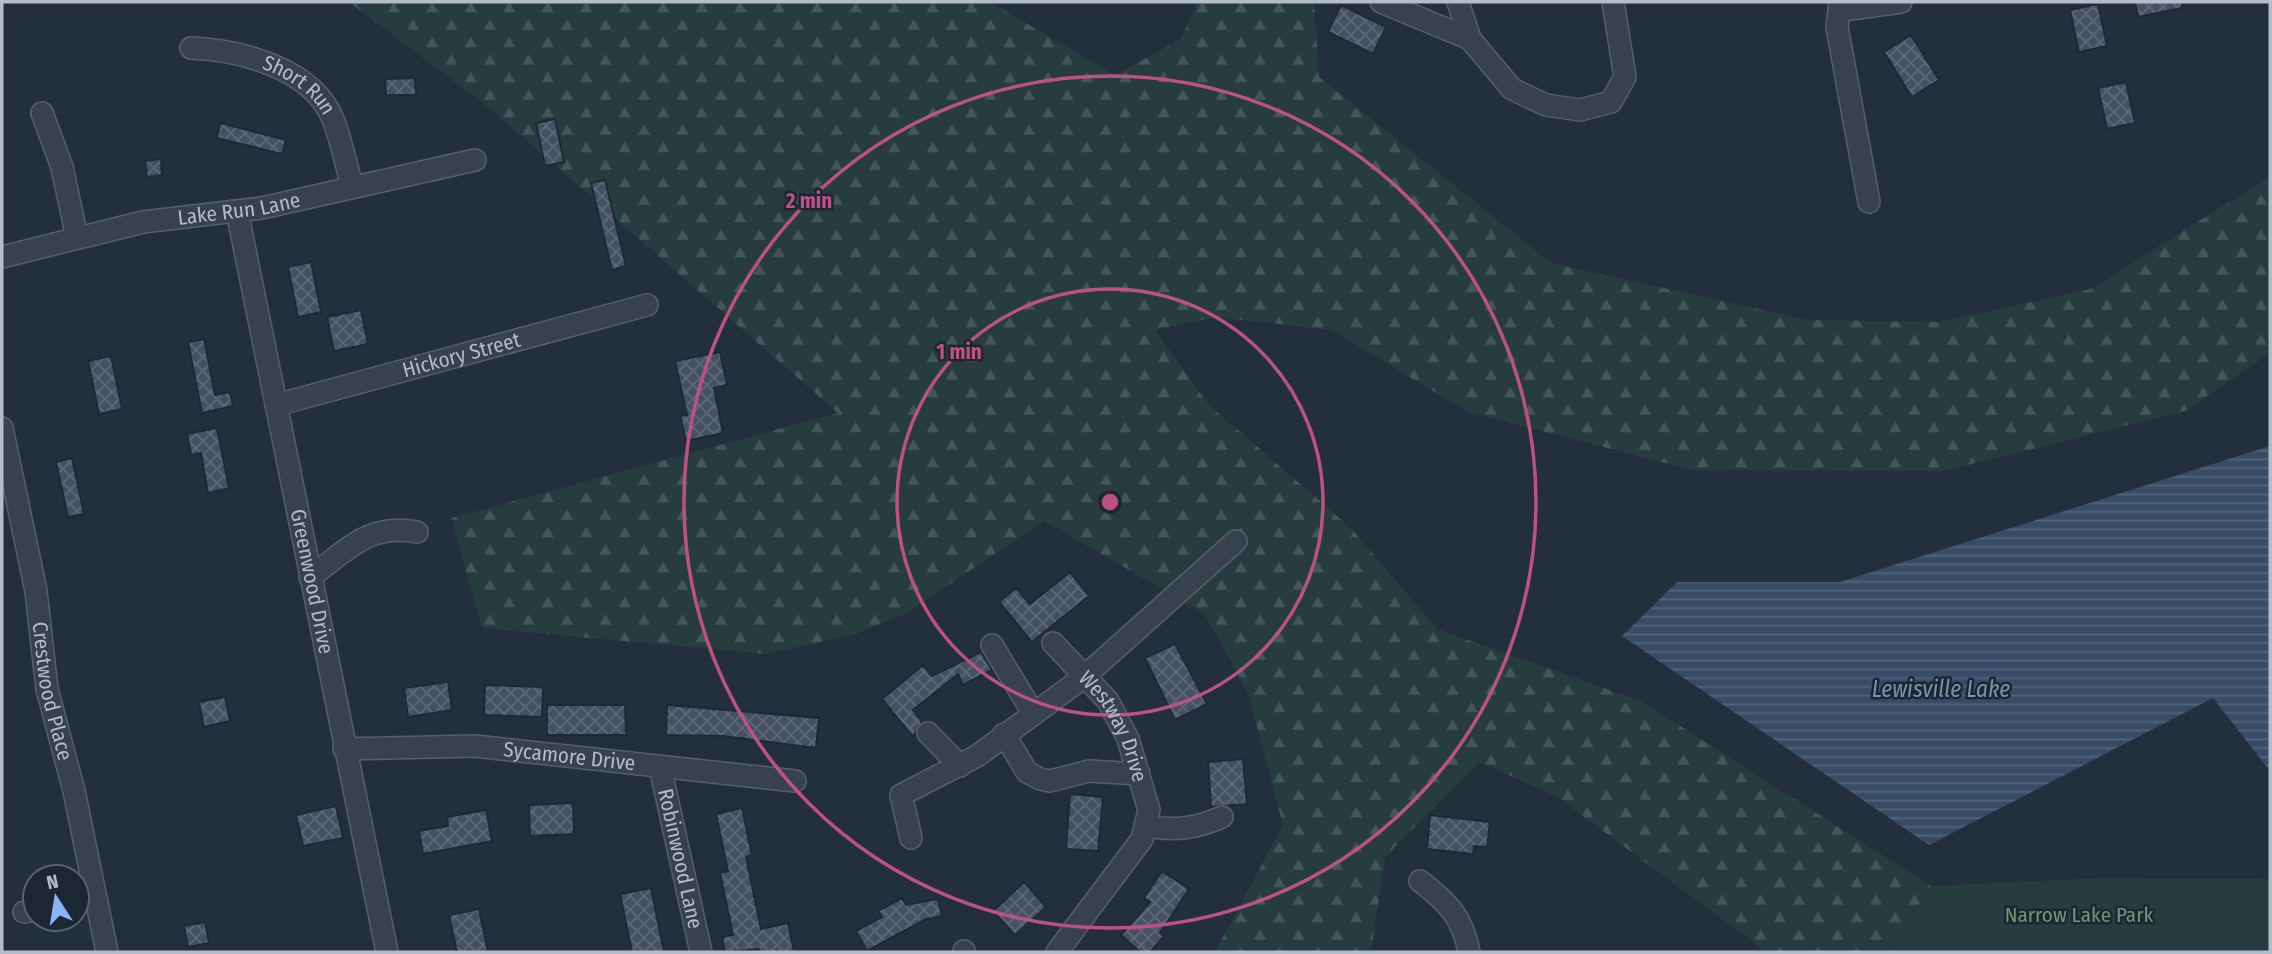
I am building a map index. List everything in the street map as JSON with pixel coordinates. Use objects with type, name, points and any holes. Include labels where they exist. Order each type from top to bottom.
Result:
[{"type":"street","points":[[1381,2],[1470,39]]},
{"type":"street","points":[[1458,2],[1470,39],[1512,89],[1546,105],[1580,110],[1611,102],[1625,77],[1613,2]]},
{"type":"street","points":[[1869,202],[1837,27],[1842,2],[1851,9],[1901,2]]},
{"type":"street","name":"Short Run","points":[[191,48],[238,52],[266,62],[304,85],[332,118],[352,186]]},
{"type":"street","points":[[42,113],[62,167],[77,238]]},
{"type":"street","name":"Lake Run Lane","points":[[2,257],[143,222],[275,206],[352,186],[475,160]]},
{"type":"street","name":"Greenwood Drive","points":[[237,211],[387,952]]},
{"type":"street","name":"Hickory Street","points":[[276,405],[648,305]]},
{"type":"street","name":"Crestwood Place","points":[[2,428],[36,591],[47,689],[74,791],[82,863]]},
{"type":"street","points":[[310,577],[377,531],[393,528],[417,532]]},
{"type":"street","name":"Westway Drive","points":[[1057,952],[1142,839],[1149,810],[1128,739],[1108,701],[1084,676],[1236,541]]},
{"type":"street","points":[[911,838],[901,795],[960,765],[1084,676],[1053,643]]},
{"type":"street","points":[[992,645],[1033,713]]},
{"type":"street","points":[[928,733],[960,765]]},
{"type":"street","points":[[1004,734],[1027,772],[1040,779],[1050,781],[1089,771],[1139,774]]},
{"type":"street","name":"Sycamore Drive","points":[[344,749],[475,746],[795,781]]},
{"type":"street","name":"Robinwood Lane","points":[[660,767],[701,952]]},
{"type":"street","points":[[1145,826],[1167,830],[1196,828],[1222,817]]},
{"type":"street","points":[[1420,881],[1449,904],[1459,918],[1469,952]]},
{"type":"street","name":"Crestwood Place","points":[[91,910],[107,952]]},
{"type":"green space","points":[[349,2],[990,2],[1115,75],[1181,39],[1197,2],[1314,2],[1319,77],[1551,263],[1808,320],[1939,322],[2091,289],[2266,179],[2270,173],[2270,353],[2185,411],[1943,471],[1693,470],[1468,412],[1331,330],[1216,317],[1155,330],[1208,404],[1351,528],[1437,629],[1641,701],[1931,886],[1888,952],[1766,952],[1556,796],[1479,762],[1385,857],[1371,952],[1215,952],[1283,825],[1248,693],[1204,613],[1044,521],[905,614],[852,635],[766,654],[482,628],[451,518],[838,413],[488,107]]},
{"type":"green space","name":"Narrow Lake Park","points":[[2099,878],[2270,879],[2270,952],[1888,952],[1931,886]]},
{"type":"water","name":"Lewisville Lake","points":[[2270,446],[2270,771],[2213,698],[1929,845],[1622,636],[1677,582],[1840,582]]},
{"type":"building","points":[[2135,2],[2182,2],[2182,8],[2138,17]]},
{"type":"building","points":[[2098,4],[2107,46],[2079,52],[2070,10]]},
{"type":"building","points":[[1341,5],[1386,27],[1373,54],[1328,32]]},
{"type":"building","points":[[1911,35],[1939,80],[1912,97],[1884,52]]},
{"type":"building","points":[[415,78],[416,95],[386,95],[385,79]]},
{"type":"building","points":[[2126,82],[2135,123],[2107,129],[2098,88]]},
{"type":"building","points":[[555,119],[564,162],[545,166],[536,123]]},
{"type":"building","points":[[220,123],[286,140],[282,154],[217,138]]},
{"type":"building","points":[[161,159],[162,175],[147,177],[145,161]]},
{"type":"building","points":[[605,180],[626,266],[612,270],[591,183]]},
{"type":"building","points":[[311,262],[321,312],[298,317],[288,267]]},
{"type":"building","points":[[361,310],[368,344],[334,351],[327,317]]},
{"type":"building","points":[[204,339],[215,395],[230,392],[233,406],[202,413],[188,342]]},
{"type":"building","points":[[720,352],[727,385],[714,388],[723,433],[686,441],[680,416],[687,415],[675,361]]},
{"type":"building","points":[[111,356],[122,409],[99,414],[88,361]]},
{"type":"building","points":[[217,428],[229,488],[208,493],[201,453],[191,455],[187,434]]},
{"type":"building","points":[[72,458],[84,514],[68,517],[56,462]]},
{"type":"building","points":[[1070,572],[1089,596],[1032,642],[999,602],[1016,588],[1030,604]]},
{"type":"building","points":[[1175,644],[1207,704],[1175,720],[1145,658]]},
{"type":"building","points":[[981,652],[992,670],[963,685],[958,674],[913,710],[922,722],[913,737],[882,699],[923,665],[932,676]]},
{"type":"building","points":[[448,682],[452,710],[408,717],[404,688]]},
{"type":"building","points":[[485,685],[543,687],[542,717],[484,715]]},
{"type":"building","points":[[225,697],[230,721],[204,727],[199,702]]},
{"type":"building","points":[[547,705],[625,705],[626,735],[547,735]]},
{"type":"building","points":[[667,705],[819,718],[816,748],[723,736],[666,735]]},
{"type":"building","points":[[1243,759],[1247,804],[1211,807],[1208,762]]},
{"type":"building","points":[[1070,794],[1103,797],[1098,851],[1066,849]]},
{"type":"building","points":[[573,803],[574,834],[530,836],[529,805]]},
{"type":"building","points":[[336,806],[343,838],[303,846],[296,815]]},
{"type":"building","points":[[742,808],[752,855],[746,857],[761,929],[788,923],[794,952],[760,952],[759,949],[725,952],[722,937],[733,935],[720,873],[728,871],[716,814]]},
{"type":"building","points":[[486,810],[492,841],[423,854],[419,831],[448,826],[447,817]]},
{"type":"building","points":[[1430,815],[1490,822],[1487,847],[1474,846],[1473,854],[1427,849]]},
{"type":"building","points":[[1162,871],[1189,889],[1160,933],[1164,936],[1150,952],[1140,952],[1121,935],[1150,902],[1144,898]]},
{"type":"building","points":[[1024,882],[1046,907],[1015,935],[993,911]]},
{"type":"building","points":[[651,888],[664,952],[632,952],[620,894]]},
{"type":"building","points":[[902,898],[906,905],[938,899],[942,916],[926,919],[867,951],[856,931],[882,917],[878,911]]},
{"type":"building","points":[[479,909],[488,952],[457,952],[449,915]]},
{"type":"building","points":[[205,922],[209,943],[188,947],[184,926]]}]
